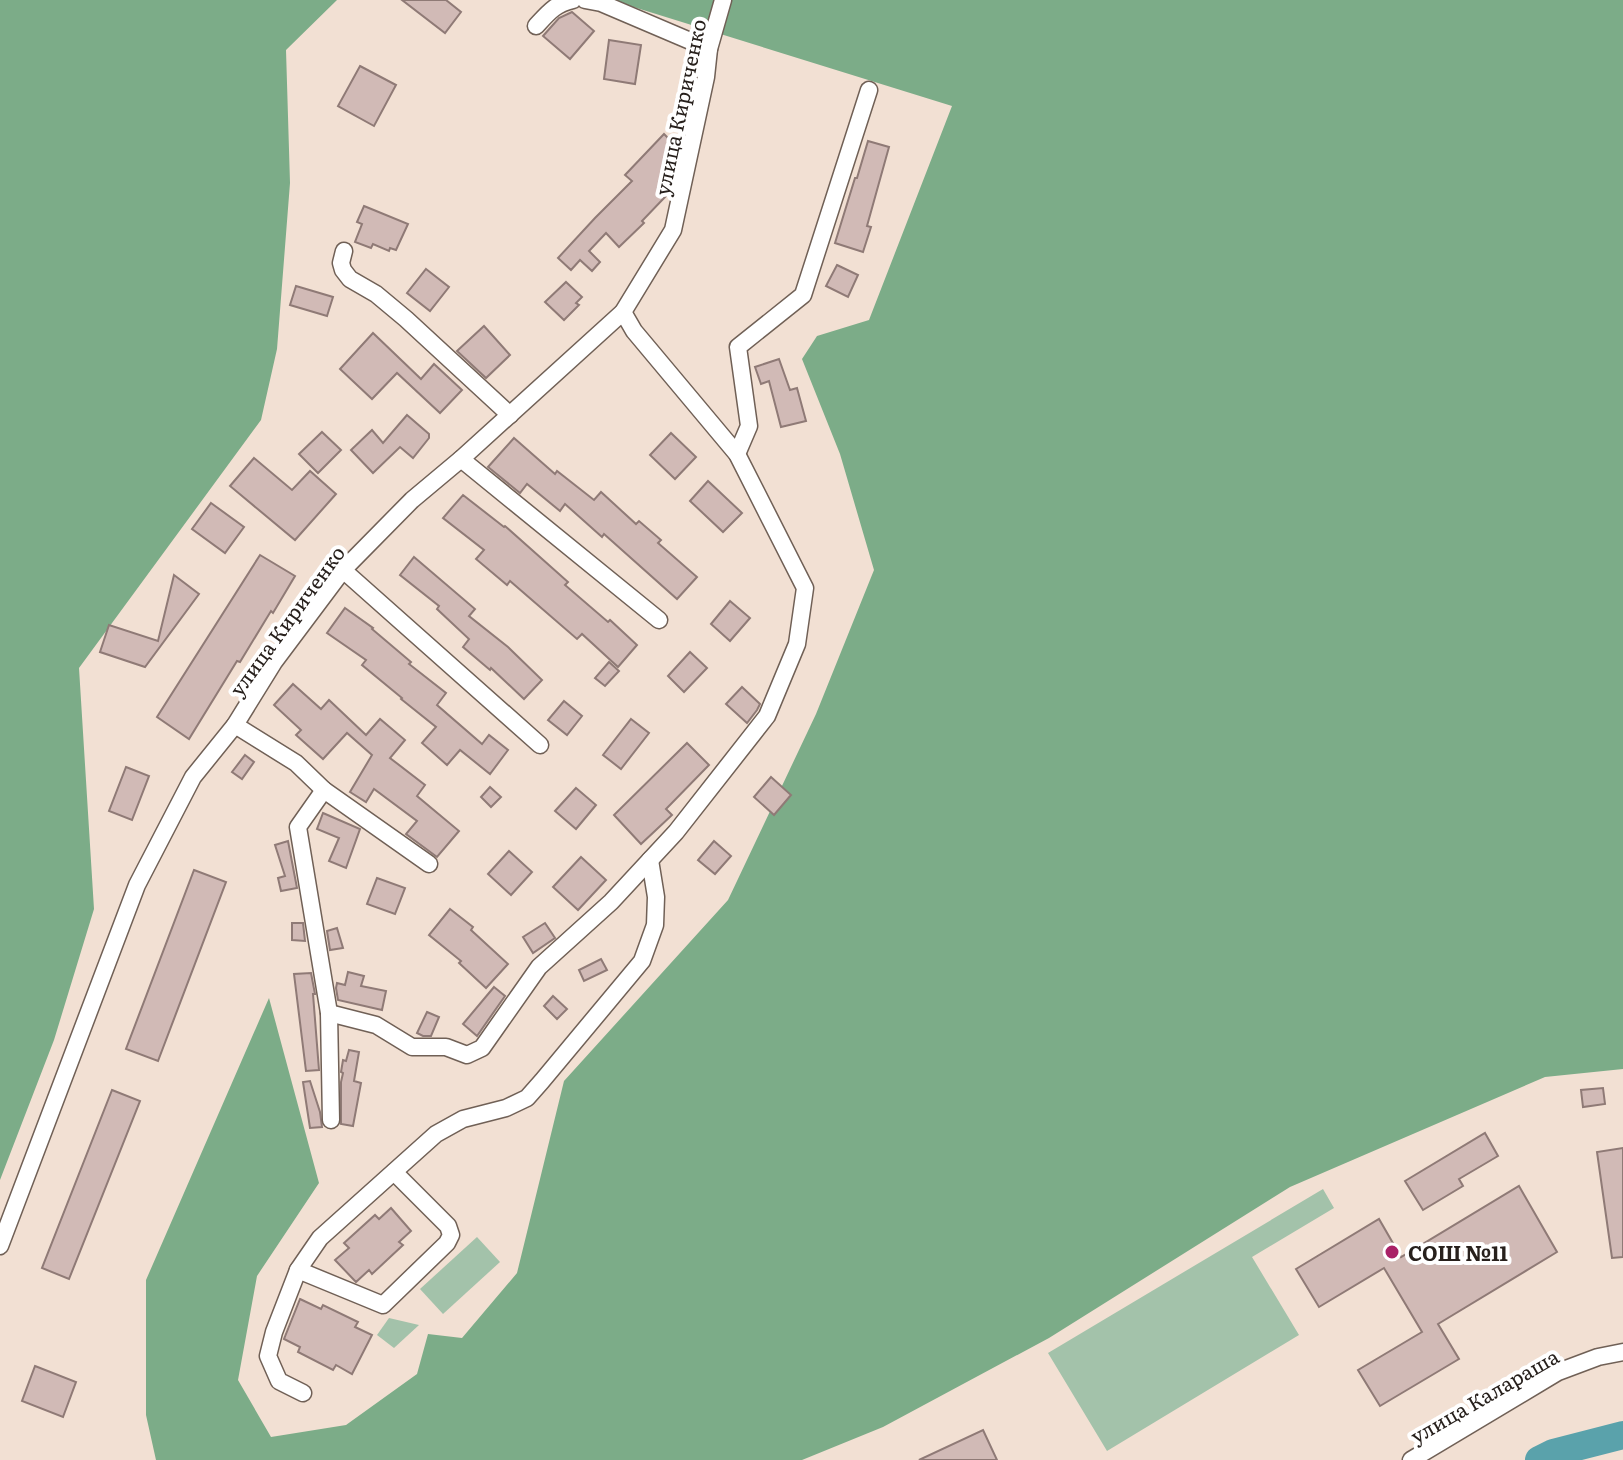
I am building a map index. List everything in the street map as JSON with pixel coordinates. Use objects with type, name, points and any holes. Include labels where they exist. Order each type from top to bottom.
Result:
[{"type":"street","points":[[536,26],[560,3],[573,0]]},
{"type":"street","points":[[585,0],[601,3],[709,49]]},
{"type":"street","name":"улица Кириченко","points":[[0,1246],[137,885],[193,777],[235,725],[274,662],[343,570],[412,500],[623,312],[673,230],[706,77],[709,49],[723,0]]},
{"type":"street","points":[[737,454],[749,426],[738,347],[803,295],[869,90]]},
{"type":"street","points":[[344,251],[341,263],[350,279],[376,294],[406,319],[510,415]]},
{"type":"street","points":[[329,1013],[376,1025],[412,1047],[446,1047],[467,1055],[482,1048],[539,967],[611,902],[676,832],[767,716],[797,644],[805,588],[737,454],[634,331],[623,312]]},
{"type":"street","points":[[461,459],[659,620]]},
{"type":"street","points":[[343,570],[540,745]]},
{"type":"street","points":[[235,725],[296,763],[324,790],[429,864]]},
{"type":"street","points":[[324,790],[298,827],[329,1013],[331,1120]]},
{"type":"street","points":[[303,1393],[279,1381],[268,1356],[298,1270],[320,1238],[436,1134],[463,1119],[506,1108],[527,1098],[642,961],[655,925],[656,897],[650,860]]},
{"type":"street","points":[[298,1270],[383,1305],[447,1243],[451,1235],[448,1226],[394,1172]]},
{"type":"street","name":"улица Калараша","points":[[1411,1460],[1558,1372],[1598,1357],[1623,1352]]},
{"type":"green space","points":[[0,0],[337,0],[286,50],[290,183],[277,349],[261,420],[79,668],[94,909],[54,1040],[0,1180]]},
{"type":"green space","points":[[611,0],[1623,0],[1623,1069],[1545,1077],[1290,1187],[1049,1338],[883,1427],[802,1460],[156,1460],[146,1415],[146,1280],[269,998],[319,1183],[257,1276],[238,1380],[271,1437],[346,1425],[417,1374],[428,1334],[462,1338],[517,1273],[564,1081],[728,900],[816,714],[874,570],[840,454],[802,359],[817,336],[869,320],[952,106]]},
{"type":"green space","points":[[1323,1189],[1334,1208],[1252,1257],[1299,1335],[1107,1451],[1048,1353]]},
{"type":"green space","points":[[477,1237],[500,1262],[443,1314],[420,1289]]},
{"type":"green space","points":[[389,1318],[419,1325],[394,1348],[377,1335]]},
{"type":"building","points":[[402,0],[446,0],[461,12],[445,33]]},
{"type":"building","points":[[572,12],[594,31],[570,59],[543,36],[559,18]]},
{"type":"building","points":[[609,40],[641,45],[635,84],[604,79]]},
{"type":"building","points":[[360,66],[396,85],[374,126],[338,106]]},
{"type":"building","points":[[664,134],[675,145],[668,152],[676,160],[664,173],[669,177],[658,188],[666,196],[619,247],[606,233],[589,251],[600,262],[592,271],[580,260],[571,270],[558,258],[632,181],[625,175]]},
{"type":"building","points":[[868,141],[889,147],[863,252],[835,243]]},
{"type":"building","points":[[364,206],[408,224],[396,250],[390,248],[389,251],[373,244],[371,248],[355,242],[362,224],[357,222]]},
{"type":"building","points":[[837,265],[858,275],[848,297],[826,286]]},
{"type":"building","points":[[426,269],[449,287],[430,311],[407,293]]},
{"type":"building","points":[[566,282],[582,297],[576,303],[579,305],[564,320],[545,302]]},
{"type":"building","points":[[296,286],[333,297],[327,316],[290,305]]},
{"type":"building","points":[[484,326],[510,355],[486,378],[457,351]]},
{"type":"building","points":[[373,333],[421,379],[434,364],[462,390],[440,413],[397,373],[372,399],[340,369]]},
{"type":"building","points":[[779,359],[790,390],[797,388],[806,421],[781,427],[769,381],[761,384],[755,367]]},
{"type":"building","points":[[407,415],[429,434],[429,438],[413,458],[400,447],[373,473],[351,450],[372,430],[383,443]]},
{"type":"building","points":[[322,432],[341,450],[318,473],[299,454]]},
{"type":"building","points":[[671,433],[696,457],[675,479],[650,455]]},
{"type":"building","points":[[514,438],[555,474],[557,471],[594,500],[601,492],[636,524],[639,521],[661,540],[658,543],[697,577],[677,599],[565,504],[560,511],[527,484],[520,493],[488,467]]},
{"type":"building","points":[[254,458],[292,490],[310,471],[336,494],[295,540],[230,486]]},
{"type":"building","points":[[708,481],[742,513],[723,532],[690,501]]},
{"type":"building","points":[[463,495],[505,526],[568,582],[565,585],[637,645],[618,667],[582,634],[577,639],[510,581],[507,585],[476,559],[484,550],[443,518]]},
{"type":"building","points":[[211,503],[244,527],[225,553],[192,529]]},
{"type":"building","points":[[260,555],[295,576],[189,739],[157,717]]},
{"type":"building","points":[[414,557],[475,609],[469,616],[508,647],[542,680],[524,699],[463,647],[469,639],[437,609],[439,606],[400,575]]},
{"type":"building","points":[[174,575],[199,594],[145,667],[100,652],[109,625],[158,641]]},
{"type":"building","points":[[730,601],[750,618],[730,641],[711,624]]},
{"type":"building","points":[[345,608],[373,628],[411,662],[409,664],[446,693],[437,705],[482,744],[489,735],[508,750],[490,774],[460,750],[447,765],[422,743],[436,727],[362,665],[366,660],[327,633]]},
{"type":"building","points":[[690,652],[707,668],[684,692],[668,676]]},
{"type":"building","points":[[609,662],[619,671],[605,686],[595,678]]},
{"type":"building","points":[[293,684],[321,709],[329,700],[366,735],[380,719],[405,740],[390,758],[425,785],[417,796],[459,831],[437,857],[406,834],[417,821],[374,789],[366,802],[350,792],[372,755],[347,733],[323,759],[296,735],[301,730],[274,705]]},
{"type":"building","points":[[742,687],[760,704],[747,723],[726,704]]},
{"type":"building","points":[[564,701],[582,716],[567,735],[548,720]]},
{"type":"building","points":[[631,719],[649,733],[621,769],[603,755]]},
{"type":"building","points":[[687,743],[709,765],[666,809],[672,815],[641,844],[614,815]]},
{"type":"building","points":[[245,755],[254,762],[242,779],[232,772]]},
{"type":"building","points":[[126,767],[149,776],[132,820],[109,811]]},
{"type":"building","points":[[771,777],[791,795],[774,815],[754,797]]},
{"type":"building","points":[[490,787],[501,797],[491,807],[481,797]]},
{"type":"building","points":[[576,788],[596,805],[576,829],[555,811]]},
{"type":"building","points":[[323,813],[360,829],[346,868],[329,861],[339,838],[317,829]]},
{"type":"building","points":[[288,841],[297,888],[281,891],[278,878],[285,876],[275,845]]},
{"type":"building","points":[[714,841],[731,856],[715,874],[698,860]]},
{"type":"building","points":[[509,851],[532,872],[511,895],[488,874]]},
{"type":"building","points":[[581,857],[606,880],[578,910],[553,887]]},
{"type":"building","points":[[194,870],[226,882],[158,1061],[126,1049]]},
{"type":"building","points":[[377,878],[405,888],[395,914],[367,904]]},
{"type":"building","points":[[450,909],[473,927],[471,930],[508,964],[486,988],[459,963],[461,961],[429,935]]},
{"type":"building","points":[[292,923],[303,923],[305,941],[292,940]]},
{"type":"building","points":[[545,923],[555,938],[533,953],[523,937]]},
{"type":"building","points":[[337,928],[343,948],[330,950],[327,931]]},
{"type":"building","points":[[601,959],[607,970],[584,981],[579,970]]},
{"type":"building","points":[[348,972],[364,976],[361,986],[386,991],[382,1010],[338,1000],[337,983],[345,985]]},
{"type":"building","points":[[311,973],[319,1070],[306,1071],[294,974]]},
{"type":"building","points":[[494,987],[505,996],[477,1036],[463,1024]]},
{"type":"building","points":[[553,996],[567,1009],[557,1019],[544,1006]]},
{"type":"building","points":[[427,1012],[439,1017],[431,1036],[423,1036],[417,1033]]},
{"type":"building","points":[[349,1050],[359,1052],[354,1081],[361,1083],[353,1126],[341,1124],[341,1072]]},
{"type":"building","points":[[310,1081],[322,1127],[310,1128],[303,1082]]},
{"type":"building","points":[[1603,1088],[1605,1104],[1583,1107],[1581,1090]]},
{"type":"building","points":[[112,1090],[140,1101],[69,1279],[42,1268]]},
{"type":"building","points":[[1485,1133],[1498,1156],[1459,1179],[1463,1186],[1423,1210],[1405,1181]]},
{"type":"building","points":[[1623,1148],[1623,1257],[1612,1258],[1597,1152]]},
{"type":"building","points":[[1519,1186],[1557,1252],[1438,1324],[1459,1359],[1380,1406],[1358,1370],[1422,1332],[1384,1268],[1319,1307],[1296,1269],[1379,1219],[1401,1257]]},
{"type":"building","points":[[391,1208],[411,1231],[399,1242],[403,1245],[372,1274],[369,1270],[356,1282],[335,1260],[349,1248],[344,1243],[375,1215],[379,1219]]},
{"type":"building","points":[[300,1299],[321,1309],[323,1305],[358,1322],[355,1327],[372,1335],[352,1374],[336,1365],[333,1370],[298,1352],[300,1347],[284,1339]]},
{"type":"building","points":[[35,1366],[76,1382],[63,1417],[22,1401]]},
{"type":"building","points":[[983,1430],[997,1460],[919,1460]]},
{"type":"waterway","points":[[1539,1460],[1553,1453],[1623,1435]]},
{"type":"place","name":"СОШ №11","points":[[1392,1252]]}]
